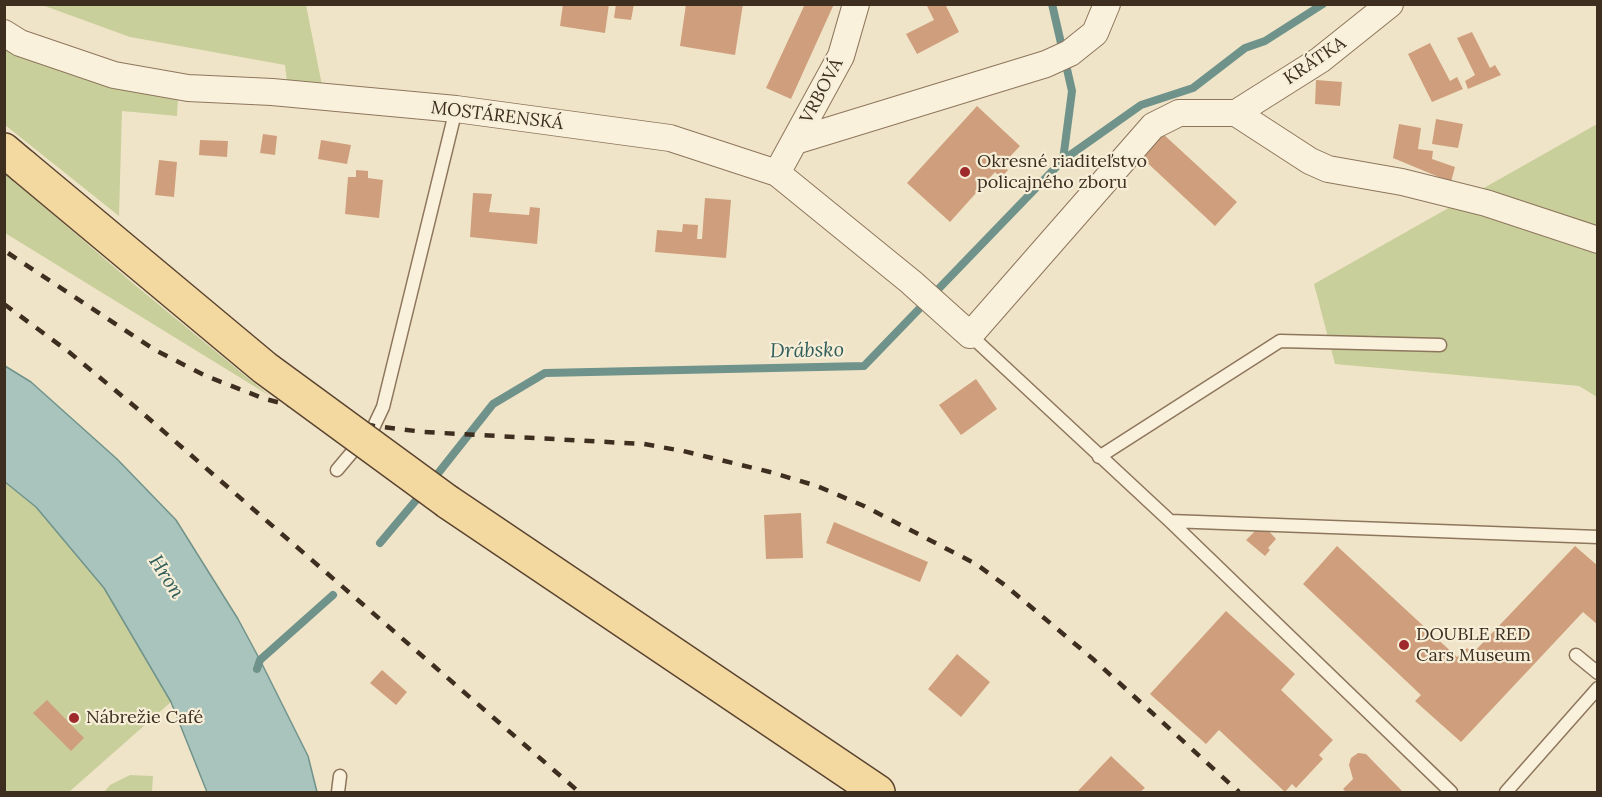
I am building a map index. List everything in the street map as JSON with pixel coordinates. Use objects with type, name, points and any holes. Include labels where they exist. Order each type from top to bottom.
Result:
[{"type":"main road","points":[[14,158],[265,368],[448,502],[878,792]]},
{"type":"street","name":"VRBOVÁ","points":[[777,172],[841,56],[856,4]]},
{"type":"street","points":[[795,141],[1046,64],[1070,53],[1095,33],[1107,4]]},
{"type":"street","name":"KRÁTKA","points":[[1236,113],[1320,60],[1390,4]]},
{"type":"street","name":"MOSTÁRENSKÁ","points":[[4,33],[20,43],[114,75],[188,88],[272,93],[456,110],[670,138],[777,172],[911,282],[970,335]]},
{"type":"street","points":[[970,335],[1153,126],[1179,113],[1236,113],[1310,161],[1328,169],[1402,182],[1486,203],[1598,240]]},
{"type":"lane","points":[[337,470],[374,426],[383,407],[456,110]]},
{"type":"lane","points":[[970,335],[1170,521],[1451,792]]},
{"type":"lane","points":[[1099,457],[1280,341],[1440,345]]},
{"type":"lane","points":[[1170,521],[1598,537]]},
{"type":"lane","points":[[1576,654],[1598,673]]},
{"type":"lane","points":[[1506,792],[1598,688]]},
{"type":"lane","points":[[338,792],[340,776]]},
{"type":"green space","points":[[42,5],[306,5],[322,85],[287,82],[285,65],[130,37]]},
{"type":"green space","points":[[4,45],[178,97],[177,116],[122,111],[119,216],[5,125]]},
{"type":"green space","points":[[1597,124],[1597,397],[1579,386],[1335,364],[1314,284]]},
{"type":"green space","points":[[5,173],[135,285],[270,396],[5,233]]},
{"type":"green space","points":[[4,482],[36,507],[104,588],[171,702],[69,792],[5,792]]},
{"type":"green space","points":[[130,775],[153,776],[152,792],[104,792],[110,785]]},
{"type":"water","name":"Hron","points":[[5,366],[31,382],[117,459],[176,520],[238,619],[260,660],[308,756],[317,792],[207,792],[171,702],[104,588],[36,507],[5,482]]},
{"type":"building","points":[[563,4],[609,4],[605,33],[560,26]]},
{"type":"building","points":[[616,4],[634,4],[631,20],[614,18]]},
{"type":"building","points":[[686,4],[743,4],[735,55],[680,46]]},
{"type":"building","points":[[805,4],[834,4],[791,99],[766,88]]},
{"type":"building","points":[[926,4],[945,4],[959,32],[917,54],[906,34],[934,20]]},
{"type":"building","points":[[1472,32],[1490,68],[1495,65],[1501,75],[1468,89],[1465,81],[1475,75],[1457,38]]},
{"type":"building","points":[[1430,43],[1450,81],[1457,77],[1463,89],[1432,102],[1408,54]]},
{"type":"building","points":[[1316,80],[1342,82],[1340,106],[1315,104]]},
{"type":"building","points":[[977,106],[1020,146],[1002,165],[1008,170],[1001,178],[995,172],[950,222],[907,183]]},
{"type":"building","points":[[1436,119],[1463,124],[1458,148],[1432,144]]},
{"type":"building","points":[[1399,124],[1421,128],[1418,149],[1433,151],[1432,159],[1455,167],[1451,182],[1393,158]]},
{"type":"building","points":[[1162,133],[1237,202],[1215,226],[1140,156]]},
{"type":"building","points":[[263,134],[277,136],[275,155],[260,153]]},
{"type":"building","points":[[200,140],[228,141],[227,157],[199,155]]},
{"type":"building","points":[[321,140],[351,145],[347,164],[318,159]]},
{"type":"building","points":[[159,160],[177,162],[174,197],[155,195]]},
{"type":"building","points":[[356,170],[368,171],[368,178],[383,180],[379,218],[345,214],[348,177],[356,177]]},
{"type":"building","points":[[473,193],[492,194],[489,212],[529,215],[530,207],[540,208],[537,244],[470,237]]},
{"type":"building","points":[[705,198],[731,200],[726,258],[655,252],[657,230],[682,232],[683,224],[698,225],[697,239],[702,239]]},
{"type":"building","points":[[976,379],[997,409],[961,435],[939,405]]},
{"type":"building","points":[[801,513],[803,558],[766,559],[764,515]]},
{"type":"building","points":[[834,522],[928,562],[920,582],[826,543]]},
{"type":"building","points":[[1266,528],[1276,539],[1268,548],[1270,550],[1265,556],[1246,540],[1257,529]]},
{"type":"building","points":[[1337,546],[1457,657],[1467,648],[1473,653],[1575,546],[1598,566],[1598,625],[1583,612],[1461,742],[1415,701],[1421,695],[1303,584]]},
{"type":"building","points":[[1226,611],[1295,674],[1281,690],[1333,740],[1319,755],[1323,759],[1296,788],[1292,784],[1285,792],[1219,730],[1206,744],[1150,694]]},
{"type":"building","points":[[957,654],[990,682],[961,717],[928,689]]},
{"type":"building","points":[[382,670],[407,692],[396,705],[370,683]]},
{"type":"building","points":[[47,700],[84,738],[71,751],[33,713]]},
{"type":"building","points":[[1358,753],[1366,754],[1403,792],[1346,792],[1343,789],[1353,779],[1349,765],[1351,758]]},
{"type":"building","points":[[1111,756],[1145,788],[1140,792],[1077,792]]},
{"type":"waterway","name":"Drábsko","points":[[432,481],[493,404],[545,373],[864,366],[1063,160],[1072,91],[1052,4]]},
{"type":"waterway","points":[[1063,160],[1141,105],[1193,88],[1245,48],[1265,41],[1323,4]]},
{"type":"waterway","name":"Drábsko","points":[[380,543],[423,492]]},
{"type":"waterway","name":"Drábsko","points":[[257,669],[260,660],[333,595]]},
{"type":"railway","points":[[8,253],[155,350],[206,376],[265,399],[374,426],[424,432],[644,444],[770,472],[817,486],[864,506],[976,564],[1006,586],[1093,659],[1239,792]]},
{"type":"railway","points":[[4,304],[69,352],[139,410],[579,792]]},
{"type":"place","name":"Okresné riaditeľstvo policajného zboru","points":[[965,172]]},
{"type":"place","name":"DOUBLE RED Cars Museum","points":[[1404,645]]},
{"type":"place","name":"Nábrežie Café","points":[[74,718]]}]
